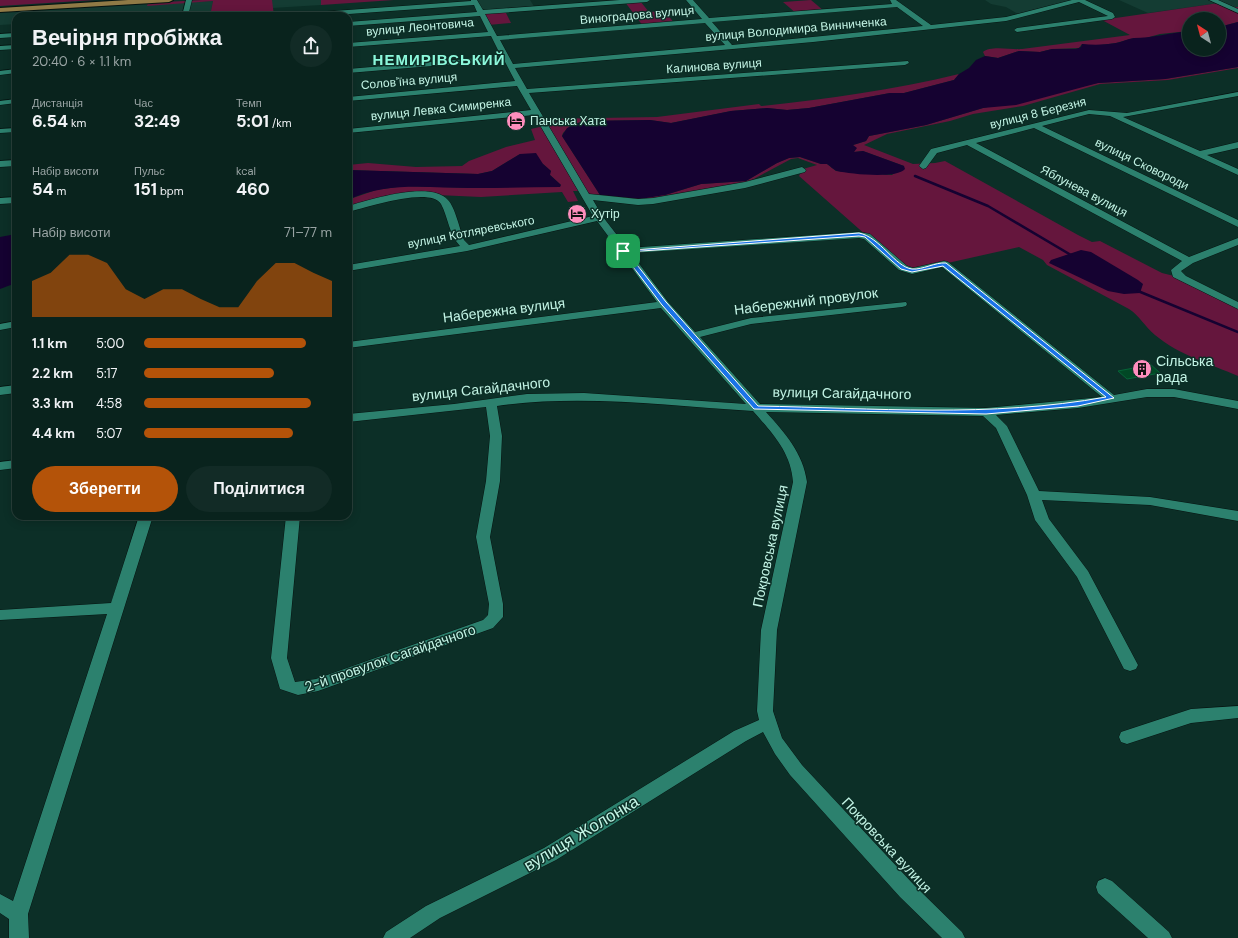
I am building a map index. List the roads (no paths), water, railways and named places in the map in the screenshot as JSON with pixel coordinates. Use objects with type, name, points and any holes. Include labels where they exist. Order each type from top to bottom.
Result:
[{"type":"main road","points":[[0,8],[122,0]]},
{"type":"main road","points":[[0,8],[169,0]]},
{"type":"street","points":[[187,12],[189,0]]},
{"type":"street","points":[[352,13],[647,0]]},
{"type":"street","points":[[689,0],[730,47]]},
{"type":"street","points":[[892,0],[929,27]]},
{"type":"street","points":[[1018,30],[1112,17],[1110,13],[1080,0]]},
{"type":"street","name":"вулиця Володимира Винниченка","points":[[352,71],[730,47],[820,39],[1015,18],[1080,0]]},
{"type":"street","points":[[1212,0],[1238,11]]},
{"type":"street","name":"Виноградова вулиця","points":[[494,36],[707,21],[899,5]]},
{"type":"street","points":[[352,23],[478,7]]},
{"type":"street","name":"Покровська вулиця","points":[[478,7],[536,112],[599,218],[664,304],[756,408],[790,449],[798,466],[800,478],[799,490],[786,542],[769,630],[765,711],[767,723],[779,748],[796,770],[907,891],[955,938]]},
{"type":"street","points":[[0,36],[12,35]]},
{"type":"street","name":"вулиця Леонтовича","points":[[352,45],[494,36]]},
{"type":"street","points":[[0,48],[12,47]]},
{"type":"street","name":"Калинова вулиця","points":[[523,87],[905,63]]},
{"type":"street","points":[[0,73],[12,72]]},
{"type":"street","name":"Соловʼїна вулиця","points":[[352,99],[523,87]]},
{"type":"street","name":"вулиця 8 Березня","points":[[923,166],[934,151],[1089,112],[1127,115],[1238,94]]},
{"type":"street","points":[[0,103],[12,102]]},
{"type":"street","name":"вулиця Левка Симиренка","points":[[352,131],[536,112]]},
{"type":"street","points":[[1109,113],[1238,172]]},
{"type":"street","name":"вулиця Сковороди","points":[[1035,126],[1238,224]]},
{"type":"street","points":[[0,131],[12,130]]},
{"type":"street","name":"Яблунева вулиця","points":[[969,142],[1189,262]]},
{"type":"street","points":[[1200,154],[1238,145]]},
{"type":"street","points":[[0,164],[12,163]]},
{"type":"street","points":[[585,196],[638,202],[653,201],[745,185],[802,170]]},
{"type":"street","points":[[352,209],[379,201],[414,195],[434,195],[441,197],[460,241],[467,248]]},
{"type":"street","points":[[0,201],[12,200]]},
{"type":"street","name":"вулиця Котляревського","points":[[352,267],[467,248],[599,218]]},
{"type":"street","points":[[623,251],[859,235],[867,236],[903,268],[912,271],[944,264],[1111,398]]},
{"type":"street","points":[[1238,241],[1189,262],[1176,270],[1177,274],[1238,306]]},
{"type":"street","name":"Набережна вулиця","points":[[352,344],[664,304]]},
{"type":"street","name":"Набережний провулок","points":[[692,336],[746,322],[902,304]]},
{"type":"street","points":[[0,327],[12,325]]},
{"type":"street","points":[[0,391],[12,390]]},
{"type":"street","name":"вулиця Сагайдачного","points":[[352,418],[454,408],[527,398],[584,397],[756,408],[986,412],[1078,404],[1146,393],[1174,393],[1238,405]]},
{"type":"street","name":"2-й провулок Сагайдачного","points":[[293,520],[279,658],[286,685],[291,689],[318,685],[488,624],[495,616],[496,604],[483,537],[492,481],[496,436],[491,403]]},
{"type":"street","points":[[986,412],[1001,426],[1034,495],[1042,520],[1083,575],[1130,665]]},
{"type":"street","points":[[0,466],[12,464]]},
{"type":"street","points":[[1034,495],[1150,501],[1238,516]]},
{"type":"street","points":[[19,938],[18,914],[145,520]]},
{"type":"street","points":[[0,615],[116,608]]},
{"type":"street","points":[[1126,737],[1191,716],[1238,712]]},
{"type":"street","name":"вулиця Жолонка","points":[[393,938],[433,912],[550,854],[740,736],[767,723]]},
{"type":"street","points":[[1105,887],[1162,938]]},
{"type":"street","points":[[0,903],[18,914]]},
{"type":"waterway","points":[[915,176],[988,206],[1071,255]]},
{"type":"waterway","points":[[1138,291],[1238,332]]},
{"type":"place","name":"Панська Хата","points":[[516,121]]},
{"type":"place","name":"Хутір","points":[[577,214]]},
{"type":"place","name":"Сільська рада","points":[[1142,369]]},
{"type":"district","name":"НЕМИРІВСЬКИЙ","points":[[439,60]]}]
